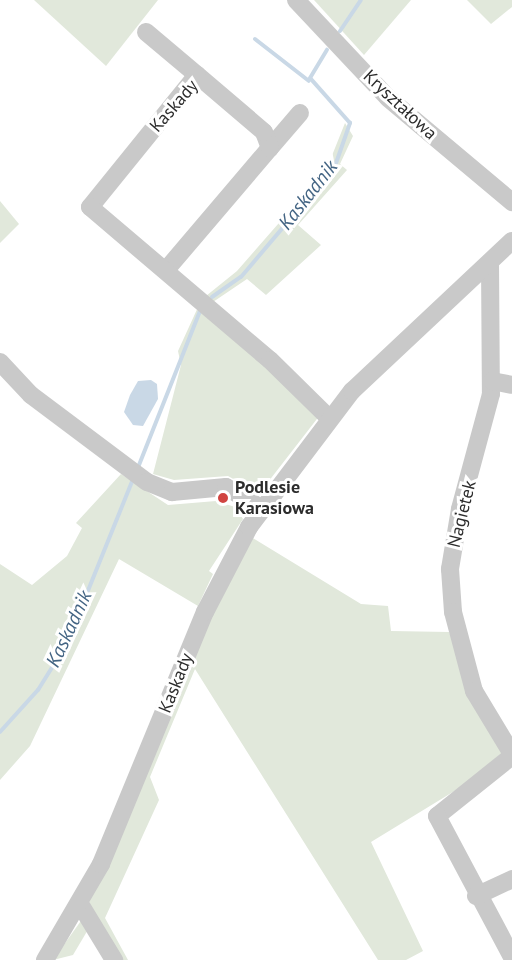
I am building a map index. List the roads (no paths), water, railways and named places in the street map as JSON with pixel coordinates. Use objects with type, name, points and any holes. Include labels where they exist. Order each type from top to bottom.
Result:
[{"type":"street","name":"Kryształowa","points":[[296,0],[388,98],[512,202]]},
{"type":"street","points":[[146,32],[196,75]]},
{"type":"street","name":"Kaskady","points":[[270,148],[264,132],[196,75],[84,201],[166,270],[329,418]]},
{"type":"street","points":[[166,270],[300,113]]},
{"type":"street","name":"Kaskady","points":[[45,960],[80,904],[205,612],[261,508],[329,418],[512,240]]},
{"type":"street","name":"Nagietek","points":[[490,262],[492,381],[450,569],[453,612],[474,691],[512,755],[437,816],[476,896],[511,954]]},
{"type":"street","points":[[0,362],[31,395],[147,482],[172,492],[226,487],[261,508]]},
{"type":"street","points":[[492,381],[512,385]]},
{"type":"street","points":[[476,896],[512,879]]},
{"type":"street","points":[[80,904],[114,960]]},
{"type":"water","points":[[151,380],[157,384],[158,399],[143,426],[133,425],[124,412],[130,395],[138,381]]},
{"type":"waterway","name":"Kaskadnik","points":[[340,31],[361,0]]},
{"type":"waterway","points":[[255,39],[309,81]]},
{"type":"waterway","name":"Kaskadnik","points":[[212,297],[241,277],[335,166],[350,123],[310,78],[327,50]]},
{"type":"waterway","name":"Kaskadnik","points":[[139,465],[200,311]]},
{"type":"waterway","name":"Kaskadnik","points":[[0,732],[38,690],[66,645],[132,482]]},
{"type":"place","name":"Podlesie Karasiowa","points":[[223,498]]}]
